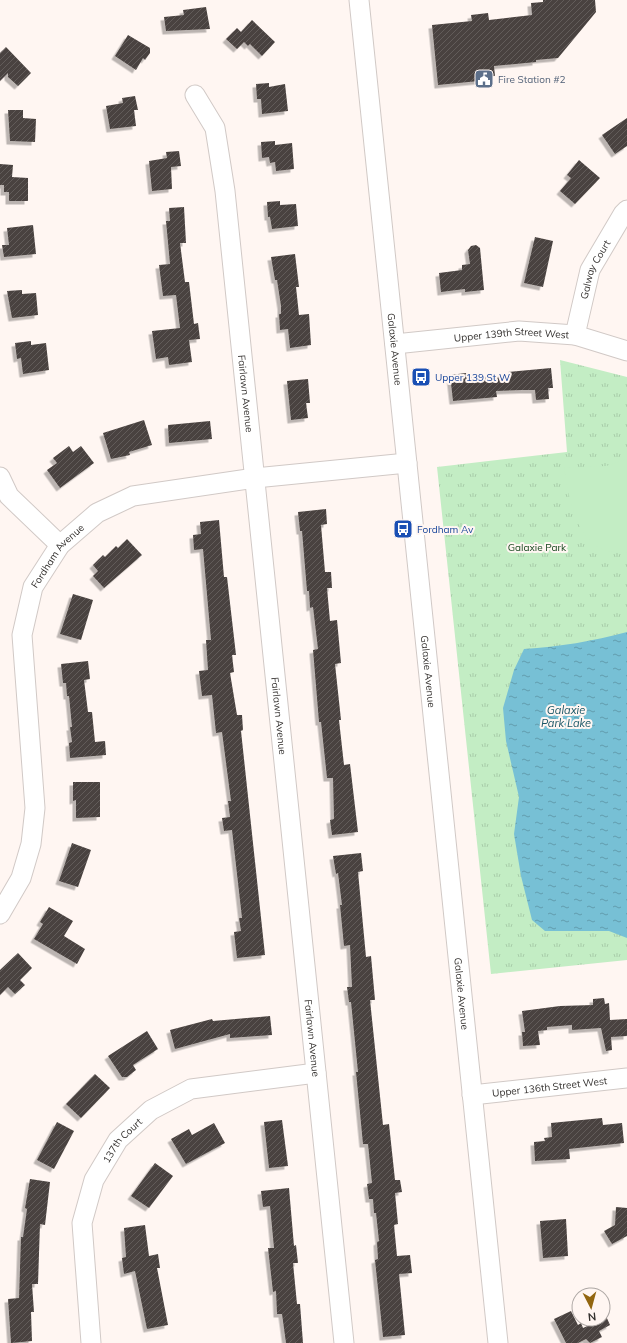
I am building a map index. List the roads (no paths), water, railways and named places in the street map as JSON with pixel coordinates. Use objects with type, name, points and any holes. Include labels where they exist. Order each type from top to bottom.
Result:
[{"type":"street","name":"Galaxie Avenue","points":[[359,0],[498,1343]]},
{"type":"street","name":"Fairlawn Avenue","points":[[195,95],[215,128],[225,191],[344,1343]]},
{"type":"street","name":"Galway Court","points":[[574,335],[590,270],[623,214],[627,210]]},
{"type":"street","name":"Upper 139th Street West","points":[[395,344],[519,331],[574,335],[627,351]]},
{"type":"street","name":"Fordham Avenue","points":[[0,914],[21,878],[31,844],[35,808],[22,635],[33,587],[60,545],[97,513],[133,496],[255,478],[407,463]]},
{"type":"street","points":[[0,477],[9,496],[60,545]]},
{"type":"street","name":"137th Court","points":[[91,1343],[82,1223],[94,1180],[118,1140],[151,1110],[191,1089],[316,1073]]},
{"type":"street","name":"Upper 136th Street West","points":[[472,1095],[627,1078]]},
{"type":"water","name":"Galaxie Park Lake","points":[[627,632],[627,938],[609,931],[545,931],[532,920],[521,876],[514,834],[519,797],[506,741],[503,708],[514,670],[524,649],[576,643]]},
{"type":"place","name":"Fire Station #2","points":[[484,79]]},
{"type":"place","name":"Upper 139 St W","points":[[421,377]]},
{"type":"place","name":"Fordham Av","points":[[403,529]]},
{"type":"park label","name":"Galaxie Park","points":[[537,547]]}]
